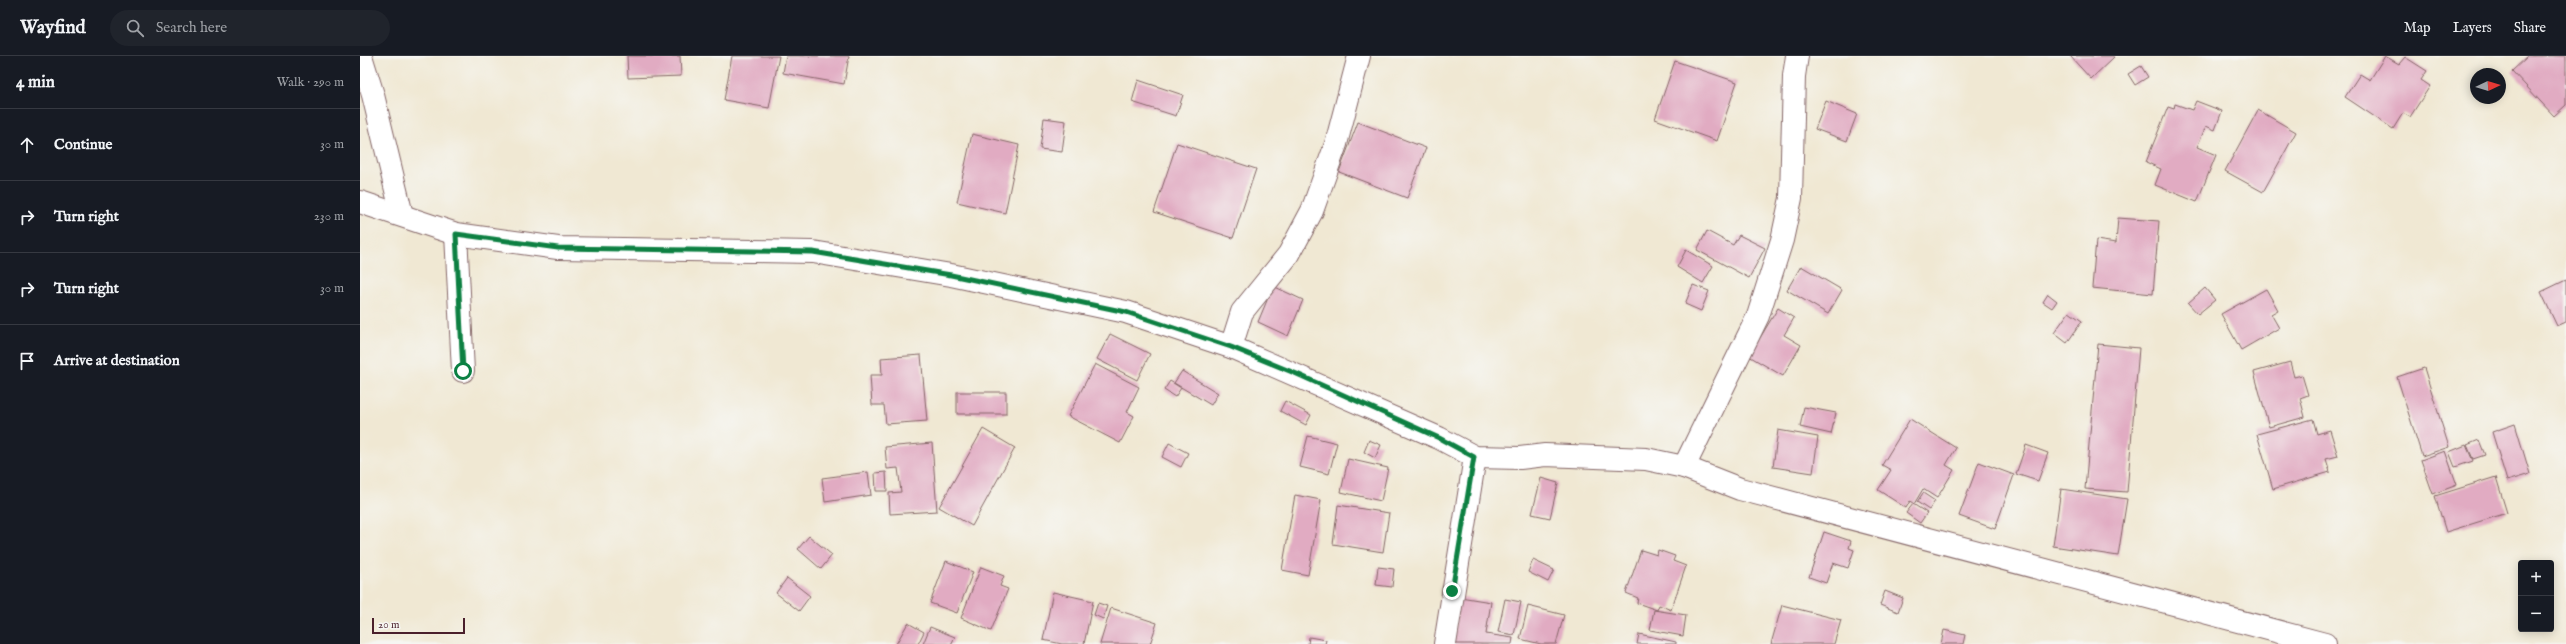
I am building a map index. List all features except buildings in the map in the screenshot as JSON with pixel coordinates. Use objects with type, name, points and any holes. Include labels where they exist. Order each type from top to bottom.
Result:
[{"type":"street","points":[[361,56],[373,95],[402,215]]},
{"type":"street","points":[[1231,347],[1242,312],[1289,254],[1312,211],[1336,144],[1359,56]]},
{"type":"street","points":[[1684,467],[1758,316],[1782,240],[1791,198],[1794,76],[1798,56]]},
{"type":"street","points":[[360,202],[456,234],[558,248],[813,252],[951,275],[1126,312],[1231,347],[1439,438],[1474,457],[1603,456],[1646,459],[1684,467],[1740,489],[2326,644]]},
{"type":"street","points":[[456,234],[463,371]]},
{"type":"street","points":[[1445,644],[1474,457]]},
{"type":"route","points":[[463,371],[456,234],[558,248],[813,252],[951,275],[1126,312],[1231,347],[1297,374],[1439,438],[1474,457],[1468,507],[1452,591]]}]
